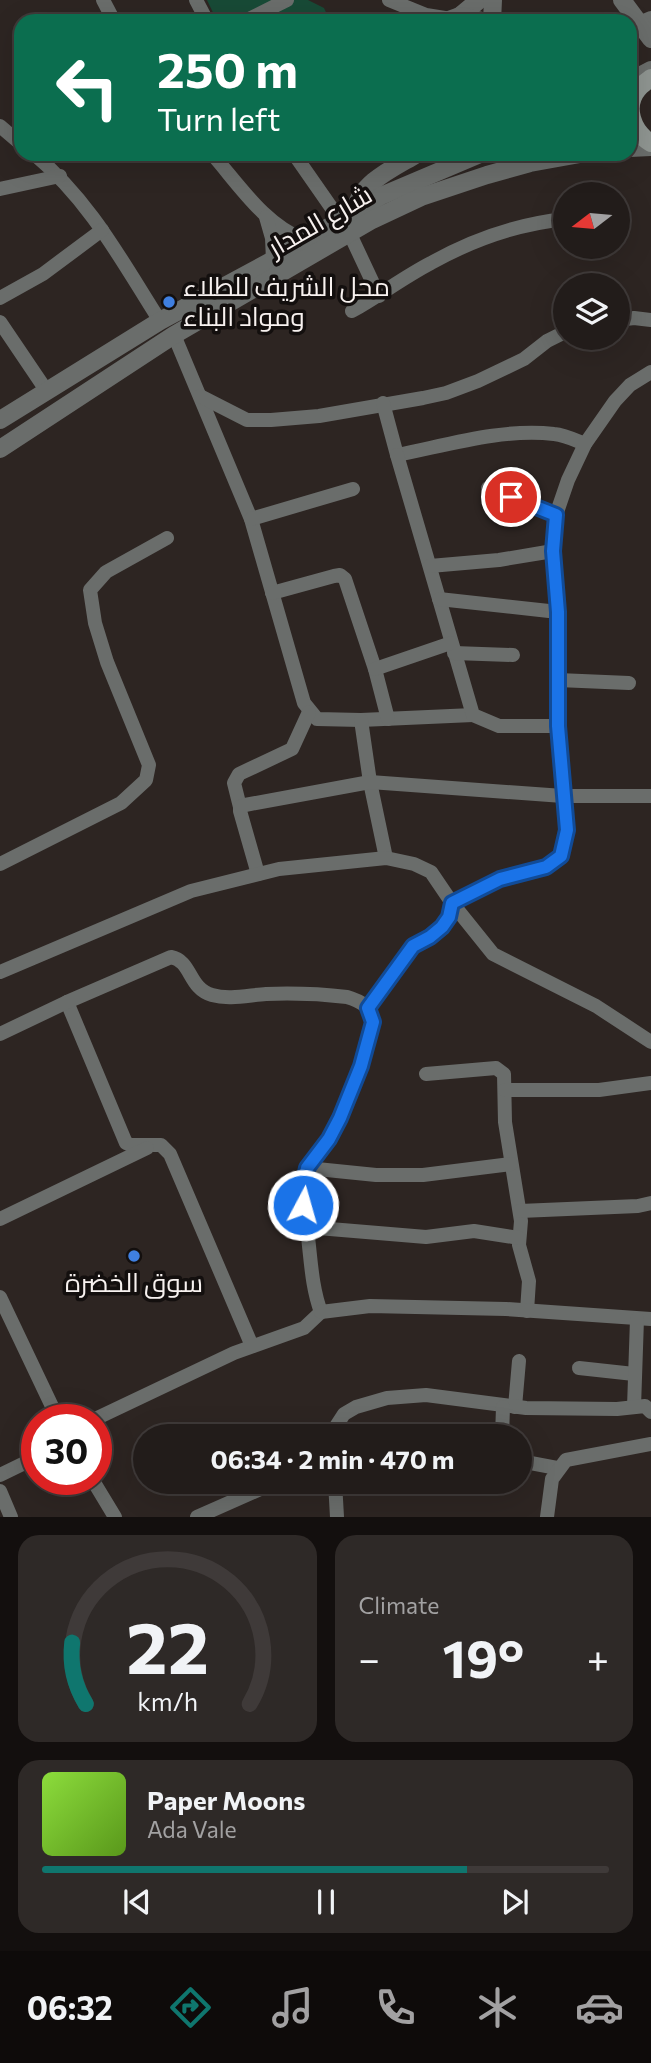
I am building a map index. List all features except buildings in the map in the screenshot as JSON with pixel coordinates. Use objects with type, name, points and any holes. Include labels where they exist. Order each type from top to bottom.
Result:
[{"type":"main road","points":[[637,89],[651,78]]},
{"type":"main road","points":[[637,130],[651,145]]},
{"type":"street","points":[[259,14],[287,0]]},
{"type":"street","points":[[388,0],[403,3],[424,14]]},
{"type":"street","points":[[458,14],[479,0]]},
{"type":"street","points":[[637,20],[651,39]]},
{"type":"street","points":[[0,126],[14,138]]},
{"type":"street","points":[[42,161],[81,200],[160,321]]},
{"type":"street","points":[[218,161],[266,216],[284,230],[304,240]]},
{"type":"street","points":[[300,161],[348,221],[379,296]]},
{"type":"street","points":[[348,221],[358,199],[368,187],[407,161]]},
{"type":"street","name":"شارع المدار","points":[[0,449],[405,185],[463,161]]},
{"type":"street","name":"شارع المدار","points":[[0,420],[160,321],[273,260],[304,240],[348,221],[396,208],[446,188],[541,161]]},
{"type":"street","points":[[0,189],[60,176]]},
{"type":"street","points":[[266,216],[272,238],[273,260]]},
{"type":"street","points":[[352,311],[461,248],[521,226],[553,221]]},
{"type":"street","points":[[0,298],[21,289],[102,230]]},
{"type":"street","points":[[630,318],[651,320]]},
{"type":"street","points":[[0,322],[46,390]]},
{"type":"street","points":[[173,335],[251,519],[304,704],[309,712],[317,719],[361,720],[473,715],[499,726],[558,726]]},
{"type":"street","points":[[200,396],[247,420],[319,415],[424,398],[461,388],[516,364],[553,338]]},
{"type":"street","points":[[452,903],[500,879],[546,867],[561,856],[567,830],[558,726],[558,612],[553,551],[556,515],[585,443],[615,401],[630,385],[651,372]]},
{"type":"street","points":[[383,404],[473,715]]},
{"type":"street","points":[[397,454],[459,442],[531,433],[557,434],[585,443]]},
{"type":"street","points":[[488,488],[556,515]]},
{"type":"street","points":[[251,519],[353,489]]},
{"type":"street","points":[[0,864],[121,803],[146,780],[149,765],[107,662],[95,622],[90,590],[106,572],[167,538]]},
{"type":"street","points":[[430,566],[499,560],[553,551]]},
{"type":"street","points":[[271,593],[340,575],[345,579],[375,669],[388,719]]},
{"type":"street","points":[[439,599],[558,612]]},
{"type":"street","points":[[375,669],[453,648],[513,655]]},
{"type":"street","points":[[558,680],[629,683]]},
{"type":"street","points":[[258,874],[234,783],[239,774],[292,748],[309,712]]},
{"type":"street","points":[[361,720],[370,782],[386,858]]},
{"type":"street","points":[[240,807],[370,782],[563,796],[651,796]]},
{"type":"street","points":[[0,972],[191,891],[301,866],[386,858],[414,864],[431,872],[493,954],[596,1006],[651,1042]]},
{"type":"street","points":[[368,1008],[413,946],[442,927],[449,917],[452,903]]},
{"type":"street","points":[[0,1034],[171,957],[178,958],[184,965],[198,989],[216,996],[338,996],[358,1000],[368,1008],[373,1022],[361,1066],[329,1139],[307,1168],[303,1186],[315,1291],[321,1312]]},
{"type":"street","points":[[67,1002],[126,1143],[161,1146],[170,1154],[252,1346]]},
{"type":"street","points":[[426,1074],[496,1068],[503,1074],[510,1164],[520,1210],[519,1238],[529,1281],[527,1311]]},
{"type":"street","points":[[505,1090],[599,1090],[651,1083]]},
{"type":"street","points":[[0,1219],[153,1145]]},
{"type":"street","points":[[307,1168],[376,1175],[423,1175],[510,1164]]},
{"type":"street","points":[[520,1210],[651,1203]]},
{"type":"street","points":[[306,1227],[426,1237],[474,1230],[519,1238]]},
{"type":"street","points":[[0,1297],[51,1404]]},
{"type":"street","points":[[112,1411],[252,1346],[304,1328],[321,1312],[370,1306],[591,1314],[644,1319],[634,1374],[634,1407]]},
{"type":"street","points":[[505,1424],[519,1361]]},
{"type":"street","points":[[579,1368],[634,1374]]},
{"type":"street","points":[[337,1424],[344,1414],[356,1407],[387,1398],[426,1395],[509,1407],[578,1409],[645,1406],[651,1412]]},
{"type":"street","points":[[547,1517],[552,1479],[557,1468],[566,1460],[651,1444]]},
{"type":"street","points":[[532,1463],[557,1468]]},
{"type":"street","points":[[0,1475],[21,1465]]},
{"type":"street","points":[[0,1491],[11,1517]]},
{"type":"street","points":[[197,1517],[249,1494]]},
{"type":"street","points":[[336,1494],[337,1517]]},
{"type":"street","points":[[102,1495],[115,1517]]},
{"type":"green space","points":[[207,0],[308,0],[324,8],[327,14],[214,14]]},
{"type":"place","name":"محل الشريف للطلاء ومواد البناء","points":[[169,302]]},
{"type":"place","name":"سوق الخضرة","points":[[134,1256]]},
{"type":"route","points":[[303,1205],[307,1168],[329,1139],[361,1066],[373,1022],[368,1008],[413,946],[442,927],[449,917],[452,903],[500,879],[546,867],[561,856],[567,830],[558,726],[558,612],[553,551],[556,515],[511,497]]}]
